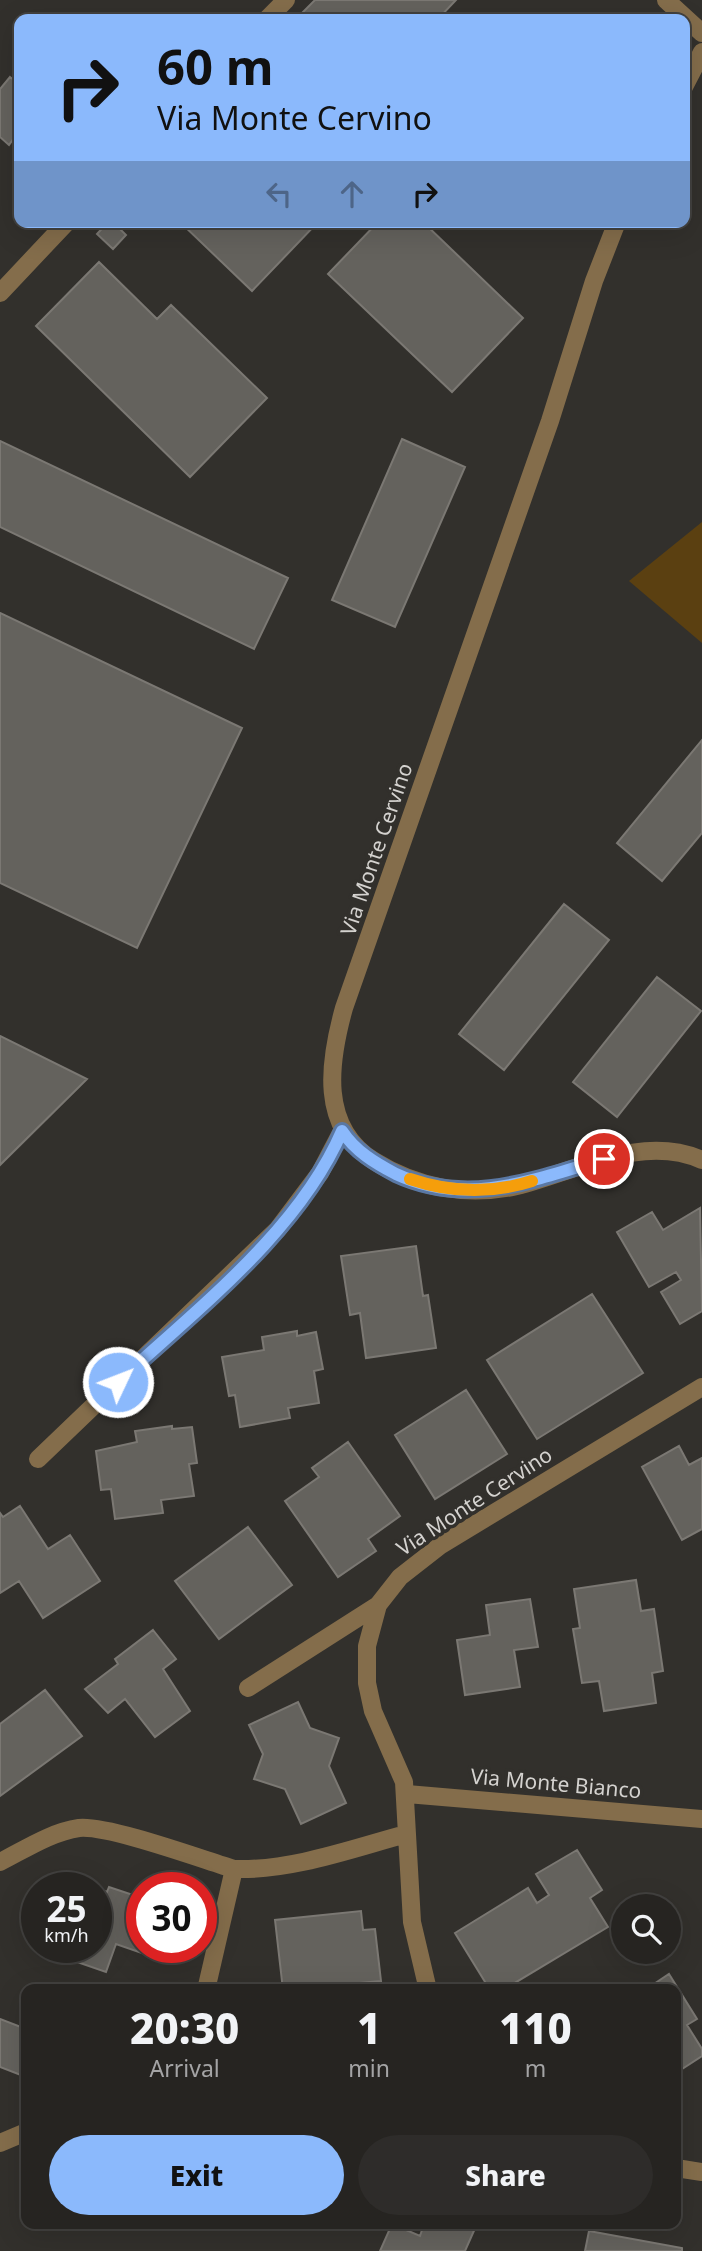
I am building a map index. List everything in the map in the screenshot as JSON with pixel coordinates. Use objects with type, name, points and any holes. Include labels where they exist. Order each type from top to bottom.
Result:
[{"type":"street","points":[[272,14],[286,0]]},
{"type":"street","points":[[666,0],[681,14]]},
{"type":"street","points":[[690,75],[702,52]]},
{"type":"street","points":[[0,293],[61,228]]},
{"type":"street","name":"Via Monte Cervino","points":[[342,1131],[331,1087],[334,1047],[344,1008],[550,421],[590,292],[616,228]]},
{"type":"street","points":[[38,1458],[278,1229],[320,1173],[342,1131],[358,1150],[389,1170],[446,1189],[477,1191],[506,1188],[632,1153],[668,1151],[702,1160]]},
{"type":"street","name":"Via Monte Cervino","points":[[427,1984],[412,1922],[406,1834],[407,1794],[401,1771],[373,1711],[367,1684],[367,1646],[379,1605],[400,1577],[441,1545],[702,1387]]},
{"type":"street","points":[[248,1688],[379,1605]]},
{"type":"street","name":"Via Monte Bianco","points":[[407,1794],[702,1819]]},
{"type":"street","points":[[0,1863],[48,1838],[82,1828],[106,1831],[234,1869],[278,1866],[406,1834]]},
{"type":"street","points":[[207,1984],[234,1869]]},
{"type":"street","points":[[0,2143],[21,2134]]},
{"type":"street","points":[[681,2169],[702,2172]]},
{"type":"shaded area","points":[[702,522],[702,643],[629,581]]},
{"type":"building","points":[[315,0],[456,0],[443,14],[301,14]]},
{"type":"building","points":[[10,77],[14,80],[14,138],[9,145],[0,137],[0,89]]},
{"type":"building","points":[[102,228],[119,228],[126,235],[113,249],[97,234]]},
{"type":"building","points":[[186,228],[312,228],[252,291]]},
{"type":"building","points":[[372,228],[429,228],[523,318],[452,392],[328,274]]},
{"type":"building","points":[[99,262],[157,319],[171,305],[267,398],[190,477],[36,326]]},
{"type":"building","points":[[402,439],[465,467],[395,627],[332,600]]},
{"type":"building","points":[[0,441],[288,578],[254,649],[0,527]]},
{"type":"building","points":[[0,613],[242,728],[137,948],[0,883]]},
{"type":"building","points":[[702,740],[702,833],[662,881],[617,843]]},
{"type":"building","points":[[564,904],[609,940],[504,1070],[459,1034]]},
{"type":"building","points":[[657,977],[701,1011],[617,1117],[573,1082]]},
{"type":"building","points":[[0,1036],[87,1079],[0,1165]]},
{"type":"building","points":[[700,1208],[702,1311],[680,1324],[661,1292],[681,1280],[676,1272],[649,1287],[617,1232],[652,1212],[663,1230]]},
{"type":"building","points":[[416,1246],[423,1296],[428,1295],[436,1348],[366,1358],[360,1313],[350,1315],[341,1256]]},
{"type":"building","points":[[592,1294],[643,1373],[537,1439],[487,1360]]},
{"type":"building","points":[[297,1331],[297,1336],[316,1332],[323,1369],[314,1371],[319,1403],[288,1408],[290,1418],[240,1427],[235,1395],[229,1396],[222,1357],[264,1350],[262,1337]]},
{"type":"building","points":[[466,1390],[507,1454],[435,1499],[395,1435]]},
{"type":"building","points":[[172,1426],[172,1429],[192,1427],[197,1463],[189,1464],[194,1496],[161,1500],[163,1513],[115,1519],[111,1489],[101,1490],[96,1451],[137,1442],[135,1431]]},
{"type":"building","points":[[348,1442],[400,1516],[368,1539],[376,1551],[338,1577],[285,1501],[319,1477],[312,1468]]},
{"type":"building","points":[[679,1446],[689,1465],[702,1458],[702,1529],[682,1540],[642,1467]]},
{"type":"building","points":[[20,1506],[48,1549],[70,1535],[100,1581],[43,1618],[19,1581],[0,1593],[0,1513],[3,1517]]},
{"type":"building","points":[[248,1527],[292,1585],[219,1639],[175,1581]]},
{"type":"building","points":[[636,1580],[641,1611],[654,1609],[663,1671],[652,1673],[656,1703],[604,1711],[599,1681],[582,1683],[573,1629],[580,1628],[574,1589]]},
{"type":"building","points":[[530,1599],[538,1647],[514,1650],[520,1687],[465,1695],[457,1640],[490,1635],[486,1605]]},
{"type":"building","points":[[153,1630],[176,1659],[163,1669],[190,1711],[155,1737],[125,1699],[108,1713],[85,1689],[118,1664],[115,1659]]},
{"type":"building","points":[[45,1690],[82,1736],[0,1796],[0,1724]]},
{"type":"building","points":[[298,1702],[310,1728],[339,1738],[329,1766],[346,1803],[301,1824],[285,1789],[254,1779],[263,1754],[249,1725]]},
{"type":"building","points":[[577,1850],[602,1890],[590,1898],[608,1927],[513,1984],[486,1984],[455,1933],[528,1888],[537,1903],[549,1895],[536,1874]]},
{"type":"building","points":[[112,1888],[126,1893],[126,1947],[116,1944],[112,1955]]},
{"type":"building","points":[[361,1911],[363,1930],[375,1929],[381,1981],[282,1984],[275,1920]]},
{"type":"building","points":[[80,1963],[109,1963],[106,1972]]},
{"type":"building","points":[[669,1974],[675,1984],[654,1984]]},
{"type":"building","points":[[681,1993],[697,2019],[687,2025],[702,2049],[702,2056],[681,2070]]},
{"type":"building","points":[[0,2019],[21,2027],[21,2075],[0,2067]]},
{"type":"building","points":[[390,2229],[404,2229],[420,2236],[422,2229],[475,2229],[465,2251],[380,2251]]},
{"type":"building","points":[[589,2231],[682,2248],[682,2251],[585,2251]]},
{"type":"slow traffic","points":[[410,1179],[446,1189],[477,1191],[506,1188],[532,1181]]},
{"type":"route","points":[[118,1382],[240,1268],[295,1210],[320,1173],[342,1131],[358,1150],[389,1170],[403,1177],[446,1189],[477,1191],[506,1188],[604,1159]]}]
